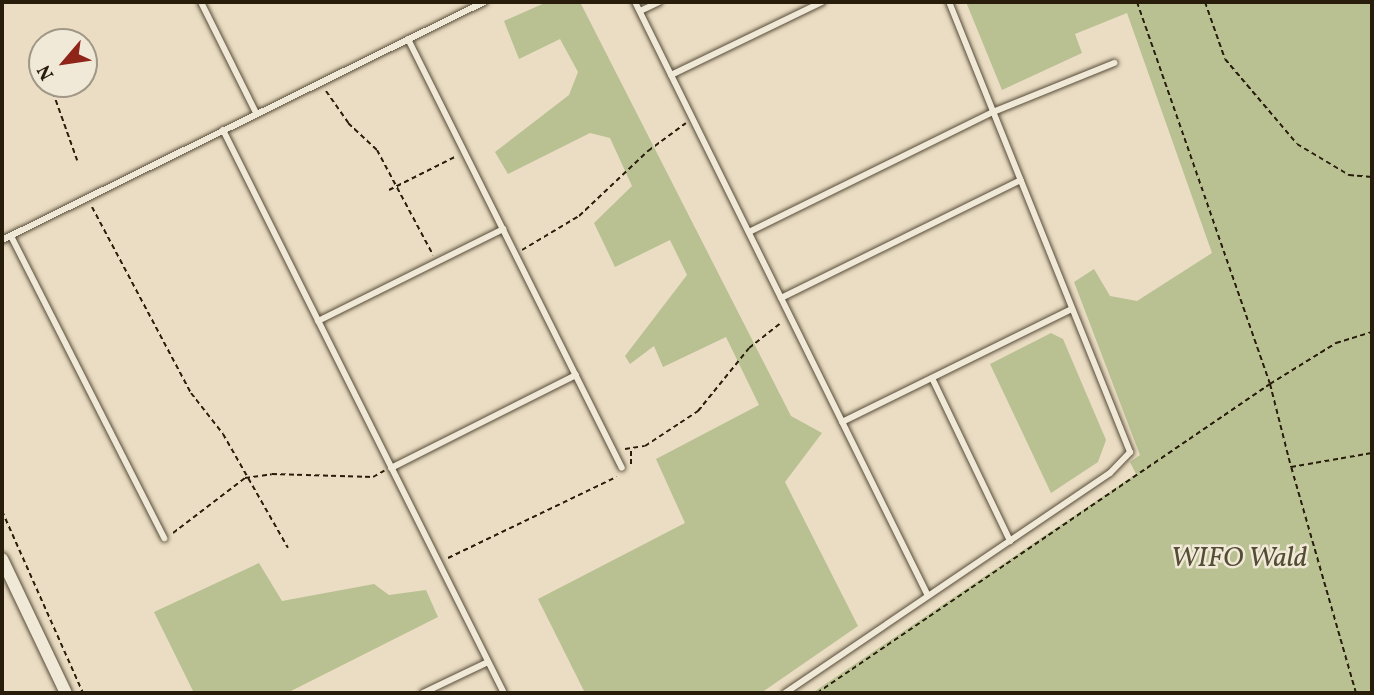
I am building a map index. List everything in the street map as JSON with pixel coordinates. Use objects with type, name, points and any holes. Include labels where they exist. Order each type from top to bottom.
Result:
[{"type":"street","points":[[2,559],[66,693]]},
{"type":"lane","points":[[201,2],[257,113]]},
{"type":"lane","points":[[2,240],[484,2]]},
{"type":"lane","points":[[635,2],[928,596]]},
{"type":"lane","points":[[640,11],[659,2]]},
{"type":"lane","points":[[671,75],[822,2]]},
{"type":"lane","points":[[785,693],[1110,473],[1130,452],[948,2]]},
{"type":"lane","points":[[408,39],[622,468]]},
{"type":"lane","points":[[749,232],[993,112],[1114,63]]},
{"type":"lane","points":[[223,130],[504,693]]},
{"type":"lane","points":[[781,298],[1021,180]]},
{"type":"lane","points":[[318,321],[503,229]]},
{"type":"lane","points":[[11,236],[164,538]]},
{"type":"lane","points":[[842,422],[1072,309]]},
{"type":"lane","points":[[391,468],[576,375]]},
{"type":"lane","points":[[932,378],[1010,541]]},
{"type":"lane","points":[[423,693],[488,662]]},
{"type":"path","points":[[1137,2],[1270,384],[1356,693]]},
{"type":"path","points":[[1205,2],[1225,60],[1297,144],[1349,176],[1372,177]]},
{"type":"path","points":[[320,82],[348,122],[377,150],[436,263]]},
{"type":"path","points":[[55,98],[77,160]]},
{"type":"path","points":[[515,253],[579,216],[648,151],[693,119]]},
{"type":"path","points":[[388,190],[465,152]]},
{"type":"path","points":[[87,197],[178,371],[223,434],[288,548]]},
{"type":"path","points":[[613,449],[631,449],[671,432],[698,411],[749,348],[790,317]]},
{"type":"path","points":[[817,693],[1270,384],[1336,343],[1372,332]]},
{"type":"path","points":[[439,563],[566,498],[615,478],[635,460],[631,449]]},
{"type":"path","points":[[1291,467],[1372,453]]},
{"type":"path","points":[[164,538],[184,528],[247,478],[272,474],[373,477],[391,468]]},
{"type":"path","points":[[2,511],[83,693]]},
{"type":"green space","points":[[547,2],[580,2],[791,416],[822,433],[785,482],[858,626],[761,693],[585,693],[538,599],[685,523],[656,459],[759,405],[726,337],[663,367],[654,346],[630,364],[625,356],[687,275],[670,240],[615,267],[594,223],[632,186],[610,138],[590,133],[508,174],[495,152],[569,95],[578,72],[560,39],[519,59],[504,21]]},
{"type":"green space","name":"WIFO Wald","points":[[966,2],[1372,2],[1372,693],[812,693],[1136,474],[1130,462],[1140,455],[1074,282],[1094,269],[1110,296],[1137,301],[1212,253],[1127,13],[1075,34],[1082,53],[1002,90]]},
{"type":"green space","points":[[1051,333],[1063,339],[1106,440],[1098,462],[1051,493],[990,364]]},
{"type":"green space","points":[[259,563],[282,601],[374,584],[389,595],[426,590],[438,617],[287,693],[194,693],[154,612]]}]
